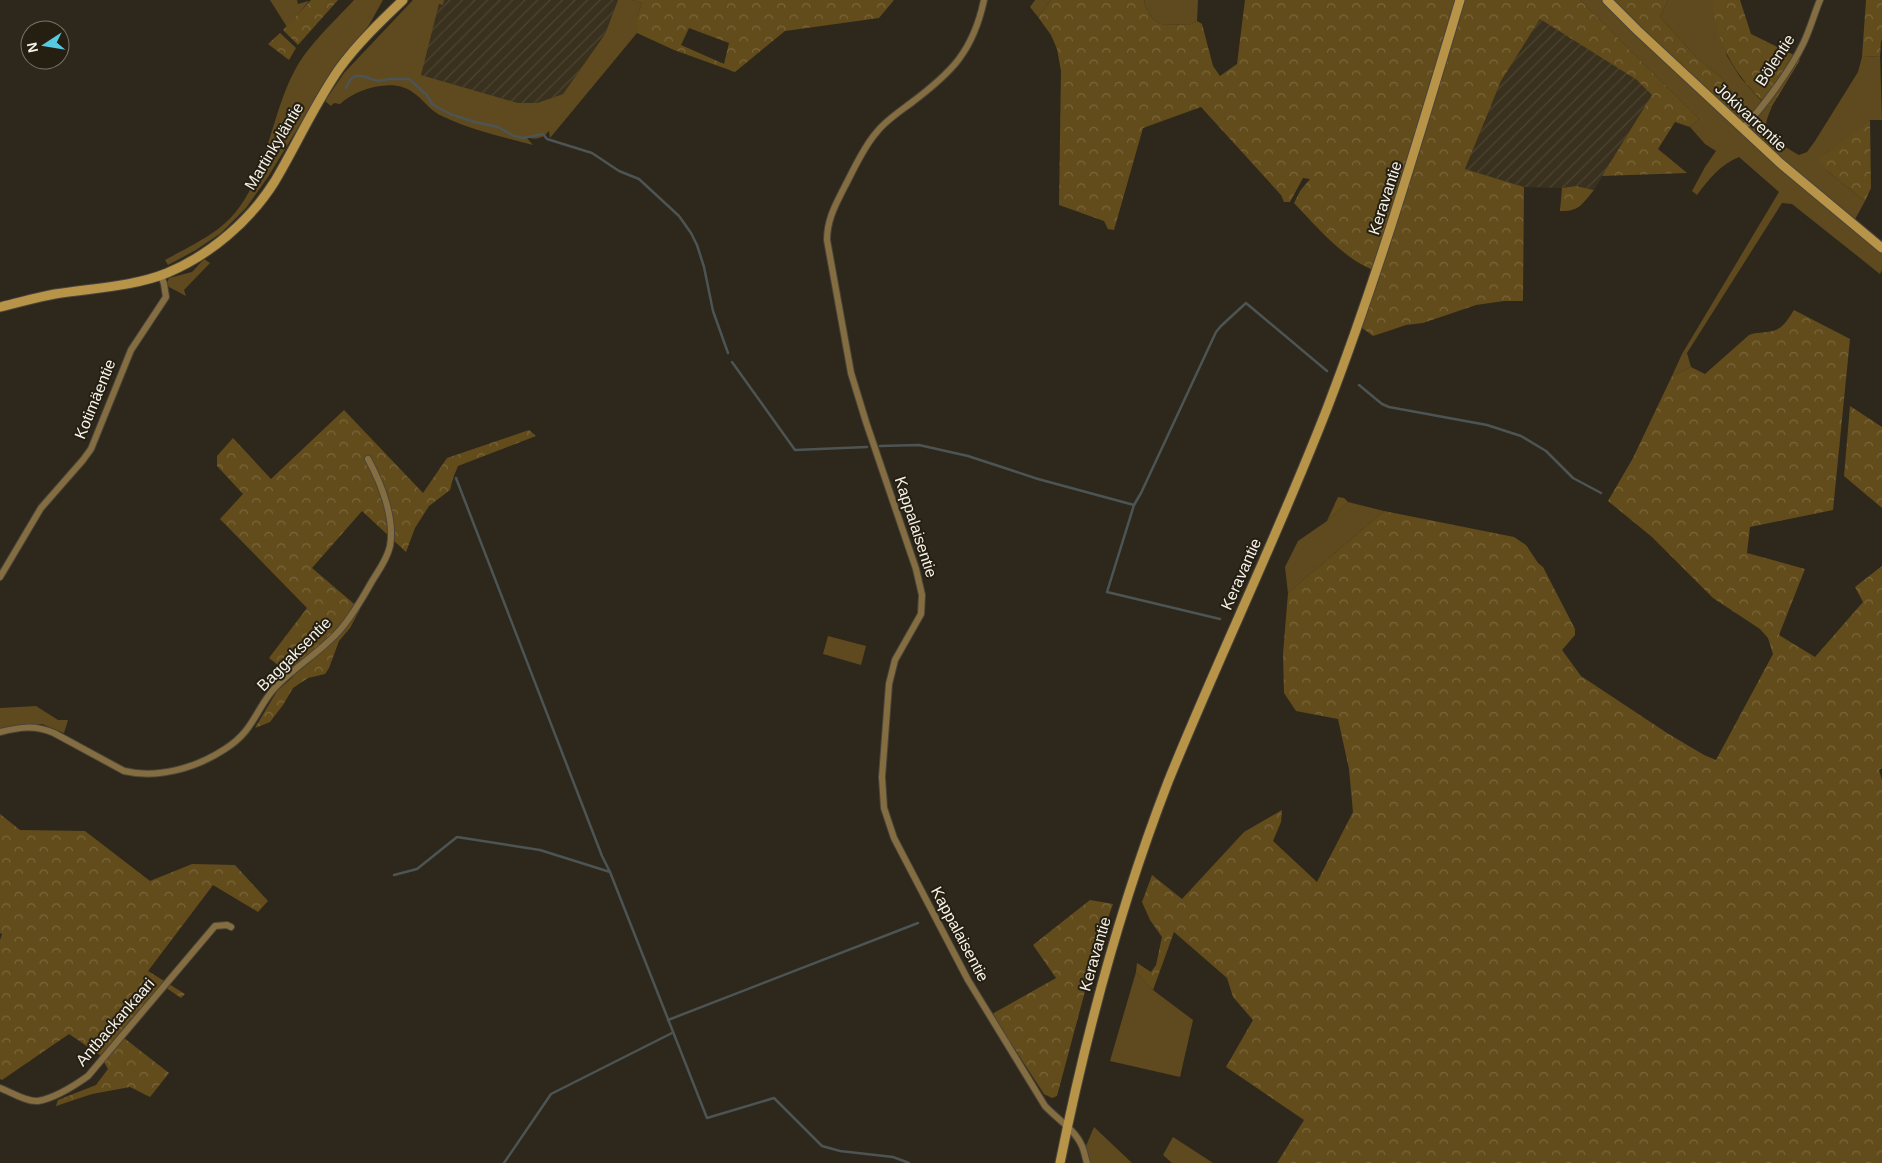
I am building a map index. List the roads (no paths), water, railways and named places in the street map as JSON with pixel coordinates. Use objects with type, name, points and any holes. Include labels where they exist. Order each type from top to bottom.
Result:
[{"type":"main road","name":"Martinkyläntie","points":[[0,307],[54,294],[125,284],[161,275],[189,262],[212,247],[250,213],[274,182],[317,105],[340,69],[356,48],[403,0]]},
{"type":"main road","name":"Keravantie","points":[[1060,1163],[1103,978],[1139,863],[1167,786],[1207,688],[1308,455],[1345,359],[1396,213],[1460,0]]},
{"type":"main road","name":"Jokivarrentie","points":[[1607,0],[1742,129],[1882,248]]},
{"type":"street","name":"Kappalaisentie","points":[[984,0],[969,46],[959,61],[937,84],[889,120],[875,133],[831,214],[828,222],[827,240],[853,380],[916,569],[922,595],[921,614],[894,660],[889,684],[882,777],[884,808],[894,838],[968,980],[1045,1106],[1055,1118],[1075,1134],[1082,1145],[1087,1163]]},
{"type":"street","name":"Bölentie","points":[[1742,129],[1755,115],[1796,56],[1804,42],[1820,0]]},
{"type":"street","name":"Kotimäentie","points":[[0,578],[41,508],[91,449],[131,350],[166,297],[161,275]]},
{"type":"street","name":"Baggaksentie","points":[[0,732],[21,727],[43,728],[124,771],[135,773],[180,769],[211,757],[237,741],[248,730],[272,691],[339,631],[355,610],[385,560],[391,536],[385,498],[380,480],[368,459]]},
{"type":"street","name":"Antbackankaari","points":[[0,1088],[37,1101],[70,1089],[88,1076],[215,926],[226,925],[231,928]]},
{"type":"waterway","points":[[346,88],[350,80],[355,76],[378,81],[409,79],[426,94],[432,104],[450,114],[498,127],[514,136],[523,138],[543,134],[547,139],[592,153],[619,171],[639,179],[679,216],[691,233],[704,267],[713,311],[728,353]]},
{"type":"waterway","points":[[1220,619],[1107,592],[1134,505],[1216,332],[1246,303],[1327,371]]},
{"type":"waterway","points":[[732,362],[795,450],[867,447]]},
{"type":"waterway","points":[[1359,385],[1382,404],[1389,407],[1487,425],[1521,436],[1546,451],[1573,478],[1601,493]]},
{"type":"waterway","points":[[880,446],[919,445],[968,456],[1038,479],[1134,505]]},
{"type":"waterway","points":[[456,478],[602,856],[707,1118],[774,1098],[822,1146],[840,1151],[893,1157],[909,1163]]},
{"type":"waterway","points":[[394,875],[417,869],[457,837],[540,850],[610,872]]},
{"type":"waterway","points":[[668,1020],[918,923]]},
{"type":"waterway","points":[[504,1163],[551,1094],[672,1033]]}]
